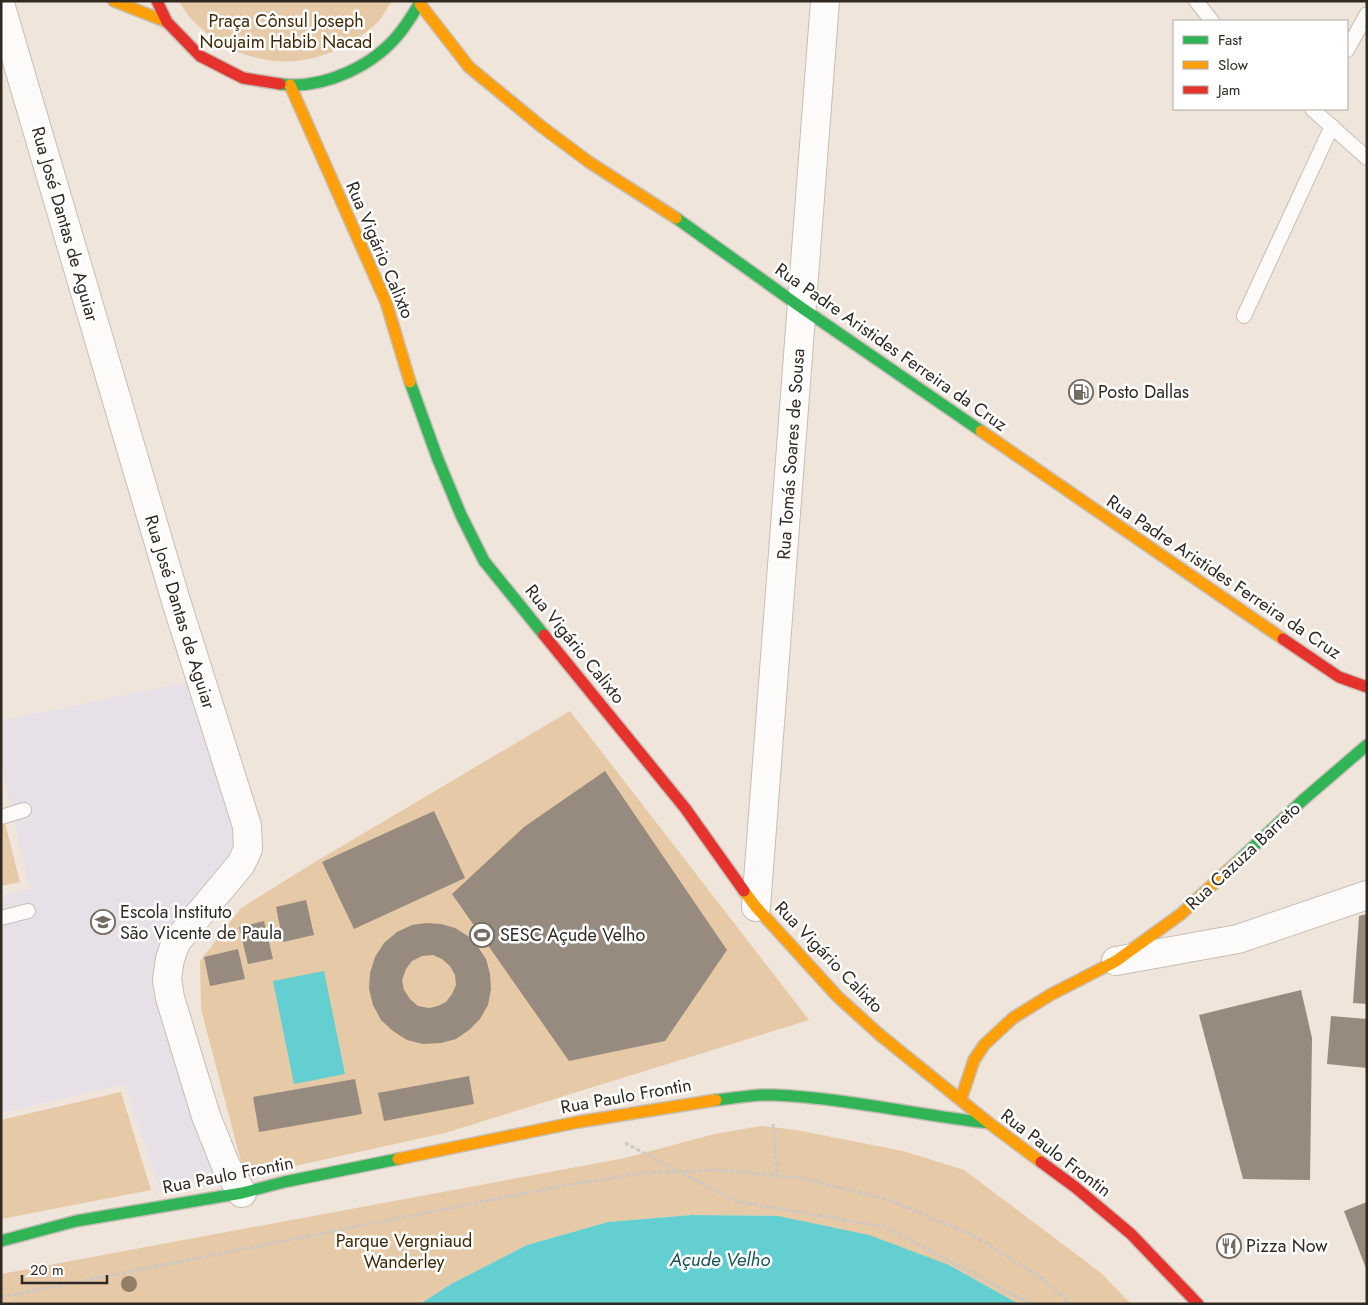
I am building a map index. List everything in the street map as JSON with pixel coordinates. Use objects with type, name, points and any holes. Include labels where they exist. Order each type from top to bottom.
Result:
[{"type":"main road","points":[[114,1],[167,22]]},
{"type":"main road","points":[[156,1],[167,22],[200,56],[242,78],[290,85],[322,81],[352,71],[379,54],[402,31],[420,3]]},
{"type":"main road","name":"Rua Padre Aristides Ferreira da Cruz","points":[[420,3],[469,67],[542,127],[589,162],[664,209],[802,308],[1339,677],[1367,687]]},
{"type":"main road","name":"Rua Vigário Calixto","points":[[290,85],[386,302],[409,378],[437,457],[461,515],[484,561],[685,808],[756,907],[838,997],[880,1035],[989,1123]]},
{"type":"main road","name":"Rua Cazuza Barreto","points":[[961,1099],[974,1060],[984,1045],[1013,1018],[1050,995],[1116,961],[1181,914],[1303,800],[1367,745]]},
{"type":"main road","name":"Rua Paulo Frontin","points":[[1,1242],[76,1222],[242,1193],[284,1182],[578,1122],[703,1101],[771,1096],[828,1099],[937,1117],[989,1123],[1075,1187],[1131,1234],[1198,1304]]},
{"type":"street","name":"Rua Tomás Soares de Sousa","points":[[756,907],[825,1]]},
{"type":"street","name":"Rua José Dantas de Aguiar","points":[[1,7],[174,592],[247,826],[248,849],[241,864],[176,942],[170,959],[167,979],[172,1007],[206,1116],[226,1166],[242,1193]]},
{"type":"street","name":"Rua Cazuza Barreto","points":[[1116,961],[1238,939],[1367,895]]},
{"type":"lane","points":[[1196,1],[1211,20]]},
{"type":"lane","points":[[1348,48],[1367,14]]},
{"type":"lane","points":[[1313,110],[1367,158]]},
{"type":"lane","points":[[1244,316],[1332,126]]},
{"type":"lane","points":[[1,817],[24,810]]},
{"type":"lane","points":[[1,918],[28,911]]},
{"type":"path","points":[[771,1096],[777,1176]]},
{"type":"path","points":[[625,1143],[735,1201],[884,1227],[1031,1304]]},
{"type":"path","points":[[1,1297],[567,1185],[642,1174],[719,1170],[800,1178],[890,1200],[976,1236],[1040,1277],[1071,1304]]},
{"type":"shaded area","name":"Escola Instituto São Vicente de Paula","points":[[193,681],[246,854],[165,961],[220,1176],[159,1187],[124,1084],[1,1113],[1,896],[30,889],[1,763],[1,721]]},
{"type":"green space","name":"Praça Cônsul Joseph Noujaim Habib Nacad","points":[[179,1],[392,1],[377,23],[360,37],[341,48],[322,56],[282,61],[262,59],[222,44],[198,26]]},
{"type":"green space","name":"SESC Açude Velho","points":[[570,711],[809,1020],[445,1133],[245,1177],[201,1009],[200,961],[241,908]]},
{"type":"green space","points":[[1,807],[20,882],[1,886]]},
{"type":"green space","points":[[121,1092],[151,1190],[1,1219],[1,1120]]},
{"type":"green space","name":"Parque Vergniaud Wanderley","points":[[761,1126],[796,1130],[903,1151],[964,1170],[1101,1273],[1131,1304],[1019,1304],[949,1265],[778,1216],[692,1215],[608,1222],[527,1245],[451,1284],[420,1304],[1,1304],[1,1274],[625,1158],[714,1134]]},
{"type":"water","points":[[324,971],[345,1074],[294,1084],[273,981]]},
{"type":"water","name":"Açude Velho","points":[[692,1215],[778,1216],[869,1235],[949,1265],[1019,1304],[420,1304],[451,1284],[527,1245],[608,1222]]},
{"type":"building","points":[[605,771],[727,950],[665,1041],[569,1061],[452,894],[524,827]]},
{"type":"building","points":[[434,811],[465,878],[354,929],[322,862]]},
{"type":"building","points":[[306,900],[314,935],[283,942],[276,907]]},
{"type":"building","points":[[1367,914],[1367,1004],[1353,1003],[1359,916]]},
{"type":"building","points":[[264,921],[273,959],[248,964],[239,927]]},
{"type":"building","points":[[426,923],[441,924],[455,928],[468,936],[486,959],[491,989],[488,1005],[480,1019],[456,1039],[441,1043],[423,1044],[407,1040],[381,1020],[373,1005],[369,989],[370,973],[375,957],[384,943],[397,932],[412,925]],"holes":[[[433,955],[442,959],[450,966],[455,975],[456,985],[452,994],[446,1002],[438,1006],[429,1008],[418,1006],[404,990],[402,980],[406,969],[412,961],[422,956]]]},
{"type":"building","points":[[238,949],[245,979],[210,986],[204,957]]},
{"type":"building","points":[[1301,990],[1312,1038],[1310,1180],[1243,1179],[1199,1015]]},
{"type":"building","points":[[1331,1016],[1367,1019],[1367,1068],[1327,1064]]},
{"type":"building","points":[[469,1076],[474,1104],[384,1121],[378,1093]]},
{"type":"building","points":[[355,1079],[362,1114],[259,1132],[253,1097]]},
{"type":"building","points":[[1367,1202],[1367,1271],[1344,1211]]},
{"type":"traffic: fast","points":[[280,84],[297,85],[331,79],[364,64],[391,43],[405,27],[421,1]]},
{"type":"traffic: fast","points":[[676,218],[802,308],[981,431]]},
{"type":"traffic: fast","points":[[410,382],[437,457],[461,515],[484,561],[544,635]]},
{"type":"traffic: fast","points":[[1237,862],[1303,800],[1367,745]]},
{"type":"traffic: fast","points":[[716,1100],[759,1095],[800,1097],[989,1123]]},
{"type":"traffic: fast","points":[[1,1241],[76,1221],[242,1193],[284,1182],[398,1159]]},
{"type":"traffic: slow","points":[[114,1],[167,22]]},
{"type":"traffic: slow","points":[[420,4],[469,67],[542,127],[589,162],[676,218]]},
{"type":"traffic: slow","points":[[290,85],[386,302],[410,382]]},
{"type":"traffic: slow","points":[[981,431],[1283,639]]},
{"type":"traffic: slow","points":[[961,1099],[974,1060],[984,1045],[1013,1018],[1050,995],[1116,961],[1181,914],[1237,862]]},
{"type":"traffic: slow","points":[[744,891],[756,907],[838,997],[880,1035],[989,1123],[1041,1162]]},
{"type":"traffic: slow","points":[[398,1159],[578,1122],[716,1100]]},
{"type":"traffic: jam","points":[[157,1],[167,22],[200,56],[243,78],[280,84]]},
{"type":"traffic: jam","points":[[544,635],[685,808],[744,891]]},
{"type":"traffic: jam","points":[[1283,639],[1339,677],[1367,687]]},
{"type":"traffic: jam","points":[[1041,1162],[1075,1187],[1131,1234],[1198,1304]]},
{"type":"place","name":"Posto Dallas","points":[[1081,392]]},
{"type":"place","name":"Escola Instituto São Vicente de Paula","points":[[103,922]]},
{"type":"place","name":"SESC Açude Velho","points":[[482,935]]},
{"type":"place","name":"Pizza Now","points":[[1229,1246]]}]
